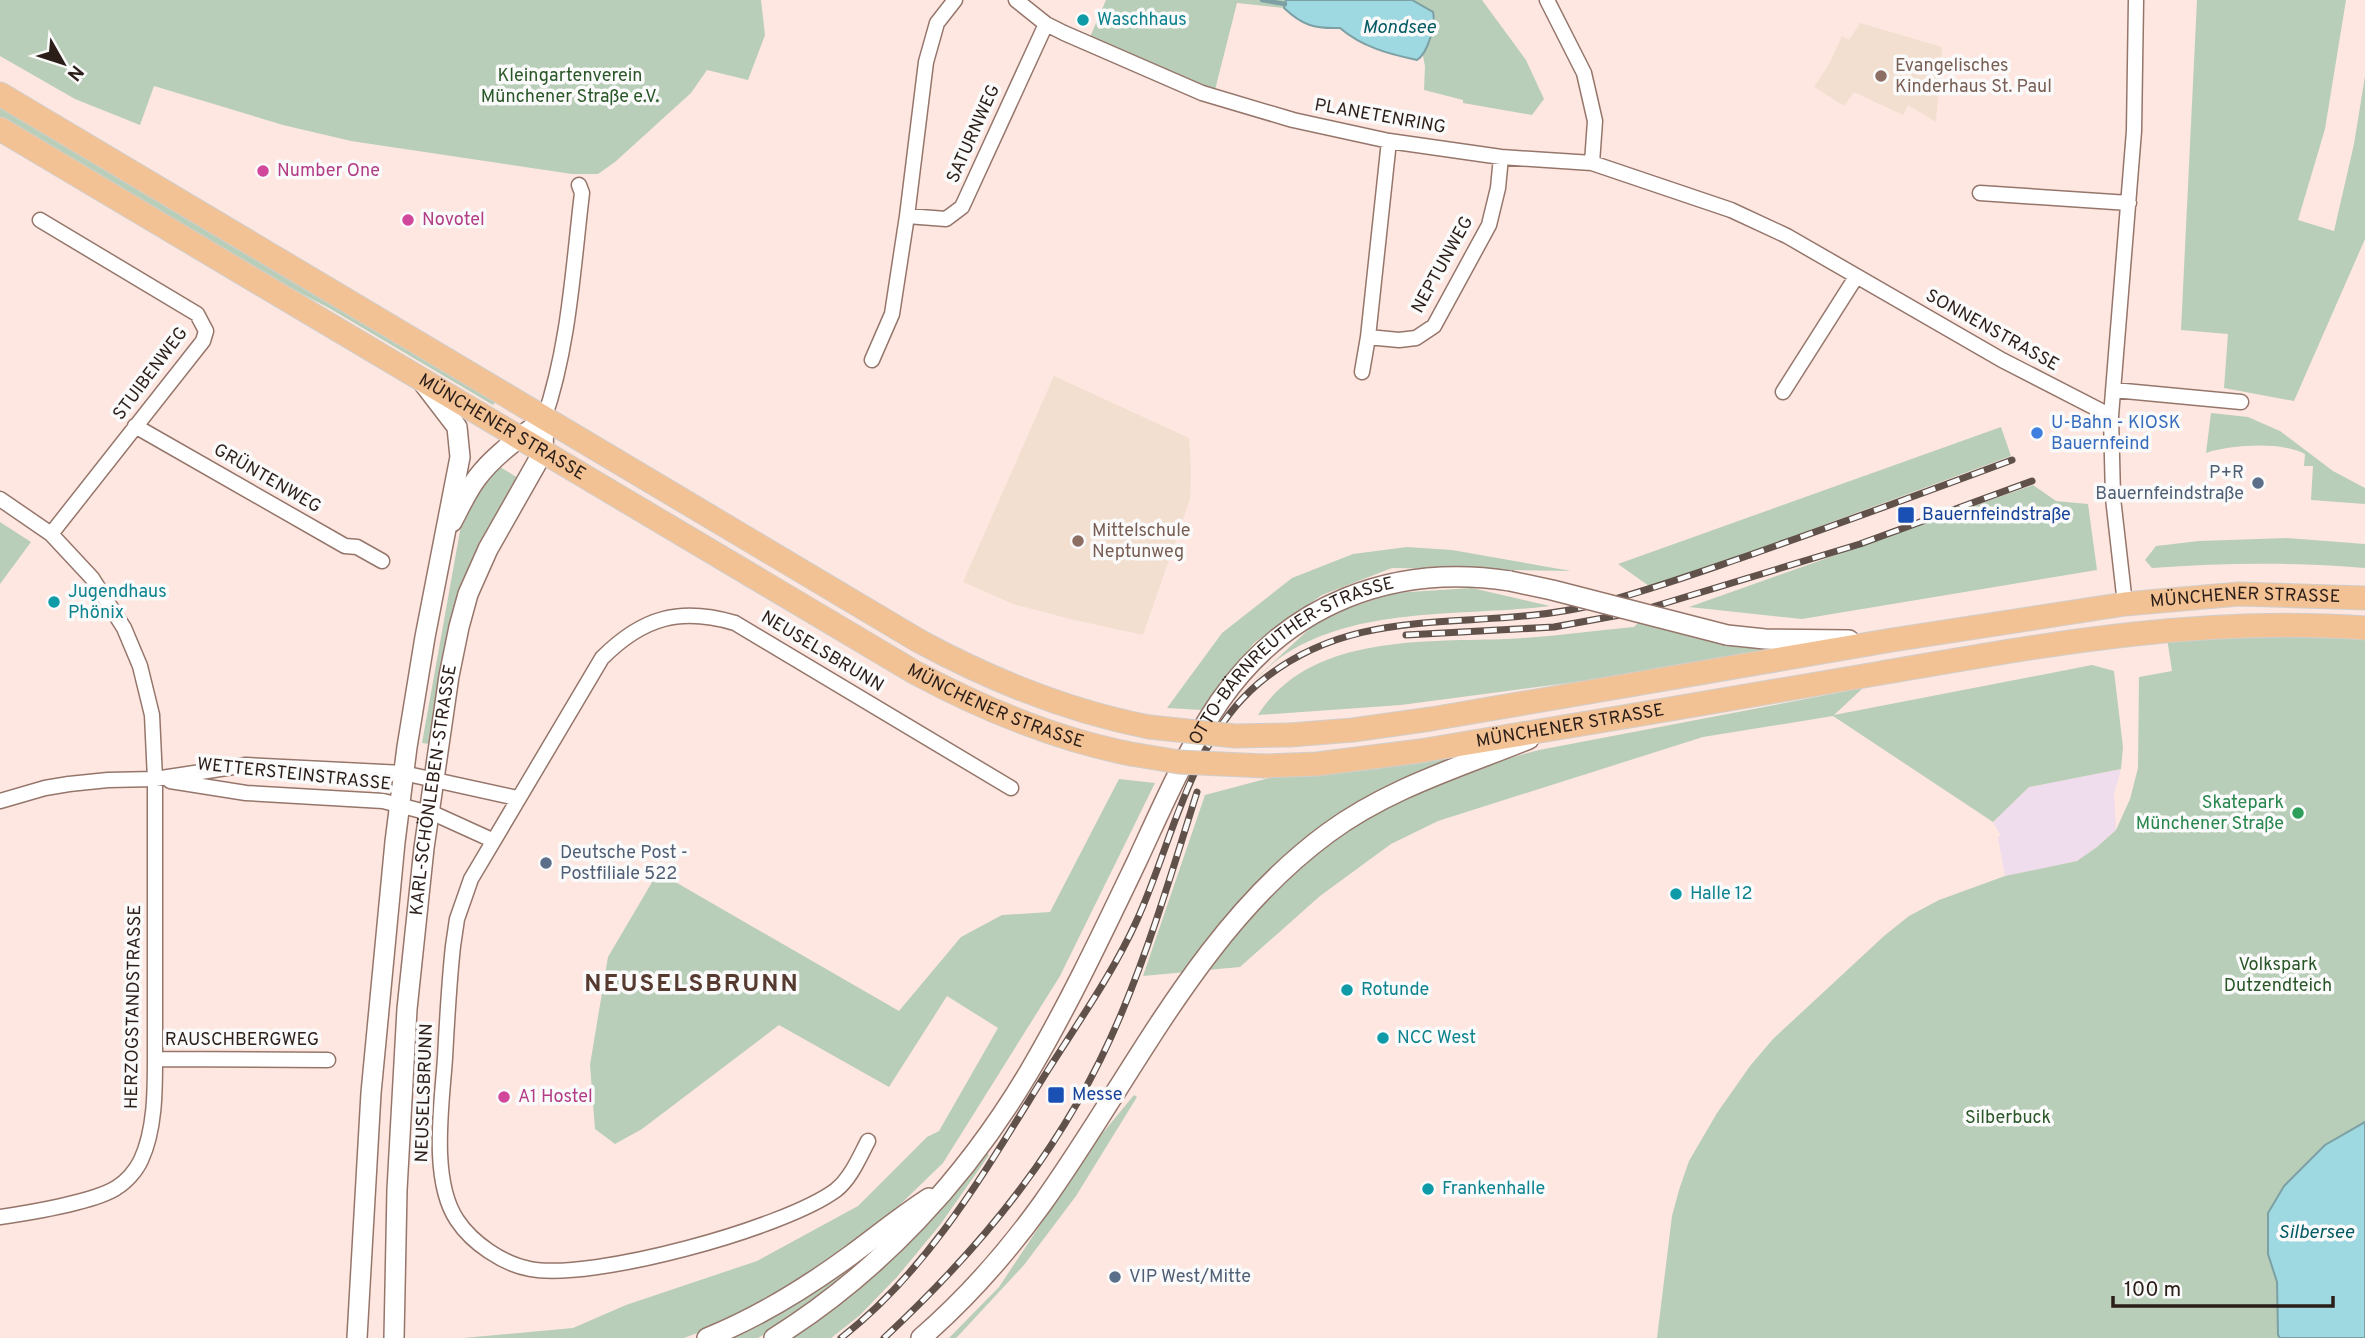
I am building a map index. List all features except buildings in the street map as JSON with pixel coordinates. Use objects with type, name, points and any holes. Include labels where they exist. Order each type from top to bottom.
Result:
[{"type":"main road","name":"MÜNCHENER STRASSE","points":[[0,94],[940,653],[1009,686],[1053,703],[1088,714],[1149,727],[1234,736],[1290,735],[1421,721],[1892,640],[2124,604],[2204,596],[2271,594],[2365,598]]},
{"type":"main road","name":"MÜNCHENER STRASSE","points":[[0,129],[934,683],[1023,723],[1082,743],[1132,754],[1192,763],[1265,766],[1380,757],[1930,664],[2125,634],[2258,624],[2365,628]]},
{"type":"main road","name":"KARL-SCHÖNLEBEN-STRASSE","points":[[357,1338],[377,1015],[399,805],[425,637],[459,465],[459,435],[452,418],[419,377]]},
{"type":"main road","name":"KARL-SCHÖNLEBEN-STRASSE","points":[[445,535],[477,478],[495,459],[544,419]]},
{"type":"main road","name":"KARL-SCHÖNLEBEN-STRASSE","points":[[395,1336],[397,1190],[411,969],[429,813],[452,659],[468,594],[483,559],[542,452],[544,419]]},
{"type":"main road","name":"OTTO-BÄRNREUTHER-STRASSE","points":[[774,1338],[837,1294],[880,1257],[948,1187],[999,1119],[1038,1057],[1083,973],[1182,766],[1221,700],[1247,668],[1283,634],[1305,619],[1366,590],[1401,580],[1444,576],[1510,581],[1727,635],[1765,639],[1892,640]]},
{"type":"main road","points":[[2258,624],[2257,610],[2271,594]]},
{"type":"main road","name":"MÜNCHENER STRASSE","points":[[2124,604],[2125,634]]},
{"type":"main road","points":[[921,1338],[981,1281],[1021,1232],[1073,1158],[1177,995],[1226,931],[1271,881],[1330,831],[1388,796],[1432,775],[1556,728]]},
{"type":"main road","name":"OTTO-BÄRNREUTHER-STRASSE","points":[[707,1338],[796,1293],[852,1255],[896,1219],[948,1187]]},
{"type":"main road","points":[[351,1338],[358,1312]]},
{"type":"street","points":[[872,360],[892,314],[926,62],[937,23],[956,0]]},
{"type":"street","name":"PLANETENRING","points":[[1016,0],[1046,24],[1119,58],[1236,105],[1389,141],[1501,157],[1592,163]]},
{"type":"street","points":[[1547,0],[1584,73],[1595,121],[1592,163]]},
{"type":"street","points":[[2124,604],[2113,498],[2111,416],[2134,131],[2136,0]]},
{"type":"street","name":"SATURNWEG","points":[[907,216],[946,219],[962,207],[1046,24]]},
{"type":"street","points":[[1362,372],[1389,141]]},
{"type":"street","name":"NEPTUNWEG","points":[[1368,337],[1399,340],[1416,338],[1434,326],[1489,225],[1498,188],[1501,157]]},
{"type":"street","name":"SONNENSTRASSE","points":[[1592,163],[1731,210],[1787,236],[2001,360],[2111,416]]},
{"type":"street","name":"MÜNCHENER STRASSE","points":[[544,419],[555,387],[566,318],[582,193],[579,185]]},
{"type":"street","points":[[1980,192],[2129,203]]},
{"type":"street","name":"STUIBENWEG","points":[[40,220],[197,314],[206,331],[203,341],[51,534]]},
{"type":"street","points":[[1783,392],[1856,277]]},
{"type":"street","points":[[2114,390],[2241,402]]},
{"type":"street","name":"GRÜNTENWEG","points":[[135,426],[345,546],[358,547],[382,561]]},
{"type":"street","name":"HERZOGSTANDSTRASSE","points":[[0,499],[51,534],[92,578],[124,628],[139,666],[152,715],[155,779],[155,1092],[147,1144],[141,1161],[133,1173],[115,1188],[92,1198],[0,1217]]},
{"type":"street","name":"NEUSELSBRUNN","points":[[868,1142],[838,1189],[819,1200],[738,1234],[651,1258],[560,1271],[531,1270],[510,1264],[476,1241],[457,1220],[448,1201],[441,1172],[441,1114],[449,991],[457,919],[471,879],[602,657],[634,631],[658,620],[687,614],[709,615],[735,623],[1011,788]]},
{"type":"street","name":"WETTERSTEINSTRASSE","points":[[0,801],[68,784],[108,779],[155,779],[246,765],[403,774],[434,779]]},
{"type":"street","name":"WETTERSTEINSTRASSE","points":[[155,779],[246,793],[359,799],[429,813]]},
{"type":"street","points":[[434,779],[517,798]]},
{"type":"street","points":[[429,813],[453,821],[492,840]]},
{"type":"street","name":"RAUSCHBERGWEG","points":[[155,1059],[328,1060]]},
{"type":"shaded area","name":"Evangelisches Kinderhaus St. Paul","points":[[1860,23],[1942,47],[1936,122],[1908,105],[1903,115],[1854,92],[1844,106],[1814,87],[1842,36],[1849,40]]},
{"type":"shaded area","name":"Mittelschule Neptunweg","points":[[1054,376],[1189,438],[1190,499],[1143,635],[1013,604],[963,582]]},
{"type":"shaded area","points":[[2121,769],[2114,794],[2116,830],[2077,861],[2005,876],[1998,837],[2001,836],[1993,822],[2029,787]]},
{"type":"green space","name":"Kleingartenverein Münchener Straße e.V.","points":[[0,0],[761,0],[765,35],[748,80],[707,70],[691,93],[615,162],[598,174],[572,174],[351,141],[283,125],[154,86],[140,125],[75,99],[0,56]]},
{"type":"green space","points":[[1106,0],[1286,0],[1284,8],[1237,3],[1215,90],[1090,37]]},
{"type":"green space","points":[[1412,0],[1482,0],[1526,60],[1544,99],[1532,115],[1463,103],[1463,100],[1424,90],[1423,56],[1435,19],[1432,12]]},
{"type":"green space","points":[[2197,0],[2346,0],[2325,129],[2298,220],[2334,231],[2354,144],[2365,76],[2365,239],[2294,401],[2224,388],[2228,334],[2181,330]]},
{"type":"green space","points":[[0,105],[497,400],[493,405],[0,119]]},
{"type":"green space","points":[[2211,413],[2248,417],[2280,431],[2333,471],[2365,488],[2365,504],[2311,500],[2313,466],[2304,466],[2305,454],[2295,450],[2256,446],[2206,453]]},
{"type":"green space","points":[[2001,427],[2011,456],[1731,559],[1649,586],[1618,564]]},
{"type":"green space","points":[[497,465],[518,478],[490,527],[430,744],[422,743],[465,512]]},
{"type":"green space","points":[[2033,485],[2056,501],[2088,504],[2097,570],[1802,619],[1689,607]]},
{"type":"green space","points":[[0,522],[31,542],[0,584]]},
{"type":"green space","points":[[2287,538],[2365,544],[2365,568],[2258,564],[2152,568],[2145,560],[2156,546],[2199,541]]},
{"type":"green space","points":[[1407,547],[1452,550],[1571,571],[1392,568],[1322,595],[1254,643],[1202,710],[1167,708],[1222,633],[1292,578],[1353,554]]},
{"type":"green space","points":[[1472,588],[1550,606],[1411,616],[1343,629],[1311,640],[1281,657],[1252,682],[1321,618],[1393,593]]},
{"type":"green space","points":[[1639,622],[1714,642],[1777,647],[1778,651],[1660,671],[1401,705],[1258,715],[1280,689],[1307,669],[1337,656],[1405,643],[1555,635],[1634,627]]},
{"type":"green space","name":"Silberbuck","points":[[2365,635],[2365,1122],[2325,1145],[2284,1186],[2268,1254],[2277,1282],[2280,1338],[1657,1338],[1672,1216],[1679,1190],[1689,1161],[1717,1113],[1750,1066],[1773,1039],[1909,916],[1939,900],[2005,876],[2077,861],[2116,830],[2130,799],[2138,768],[2139,677],[2172,671],[2167,638]]},
{"type":"green space","points":[[2092,665],[2114,671],[2123,747],[2121,769],[2029,787],[1993,822],[1833,716],[1703,737],[1438,821],[1391,844],[1320,896],[1240,967],[1143,976],[1205,795],[1277,776],[1452,756],[1483,765],[1539,750],[1863,688],[1834,715]]},
{"type":"green space","points":[[1119,779],[1155,783],[1060,976],[943,1163],[877,1227],[823,1268],[729,1321],[684,1338],[463,1338],[573,1328],[626,1305],[757,1261],[858,1206],[927,1137],[939,1131],[998,1028],[947,996],[889,1087],[779,1025],[642,1129],[615,1144],[595,1129],[590,1065],[608,957],[658,872],[899,1011],[961,937],[1002,915],[1050,912]]},
{"type":"green space","points":[[1134,1095],[1137,1097],[1076,1196],[1024,1265],[956,1338],[949,1338],[999,1287],[1096,1141]]},
{"type":"green space","points":[[987,1153],[989,1155],[940,1225],[897,1277],[859,1316],[831,1338],[791,1338],[832,1309],[890,1261],[943,1208]]},
{"type":"green space","points":[[884,1241],[819,1296],[763,1335],[758,1338],[723,1338]]},
{"type":"water","name":"Mondsee","points":[[1286,0],[1412,0],[1433,12],[1432,31],[1425,51],[1417,60],[1367,45],[1340,28],[1316,27],[1303,22],[1284,8]]},
{"type":"water","name":"Silbersee","points":[[2365,1122],[2365,1338],[2280,1338],[2277,1282],[2268,1254],[2268,1213],[2284,1186],[2325,1145]]},
{"type":"waterway","points":[[1262,0],[1285,4]]},
{"type":"railway","points":[[841,1338],[874,1310],[931,1247],[1003,1142],[1128,940],[1150,890],[1185,794],[1215,734],[1235,707],[1259,683],[1298,657],[1337,639],[1378,629],[1549,613],[1593,605],[1631,594],[1777,545],[2012,460]]},
{"type":"railway","points":[[1406,635],[1554,627],[1636,612],[1860,544],[2032,481]]},
{"type":"railway","points":[[884,1338],[957,1265],[990,1227],[1050,1147],[1076,1104],[1100,1059],[1133,985],[1197,792]]},
{"type":"place","name":"Waschhaus","points":[[1083,20]]},
{"type":"place","name":"Evangelisches Kinderhaus St. Paul","points":[[1881,76]]},
{"type":"place","name":"Number One","points":[[263,171]]},
{"type":"place","name":"Novotel","points":[[408,220]]},
{"type":"place","name":"U-Bahn - KIOSK Bauernfeind","points":[[2037,433]]},
{"type":"place","name":"P+R Bauernfeindstraße","points":[[2258,483]]},
{"type":"place","name":"Bauernfeindstraße","points":[[1906,515]]},
{"type":"place","name":"Mittelschule Neptunweg","points":[[1078,541]]},
{"type":"place","name":"Jugendhaus Phönix","points":[[54,602]]},
{"type":"place","name":"Skatepark Münchener Straße","points":[[2298,813]]},
{"type":"place","name":"Deutsche Post - Postfiliale 522","points":[[546,863]]},
{"type":"place","name":"Halle 12","points":[[1676,894]]},
{"type":"place","name":"Rotunde","points":[[1347,990]]},
{"type":"place","name":"NCC West","points":[[1383,1038]]},
{"type":"place","name":"Messe","points":[[1056,1095]]},
{"type":"place","name":"A1 Hostel","points":[[504,1097]]},
{"type":"place","name":"Frankenhalle","points":[[1428,1189]]},
{"type":"place","name":"VIP West/Mitte","points":[[1115,1277]]},
{"type":"district","name":"NEUSELSBRUNN","points":[[692,985]]},
{"type":"park label","name":"Volkspark Dutzendteich","points":[[2278,975]]}]
